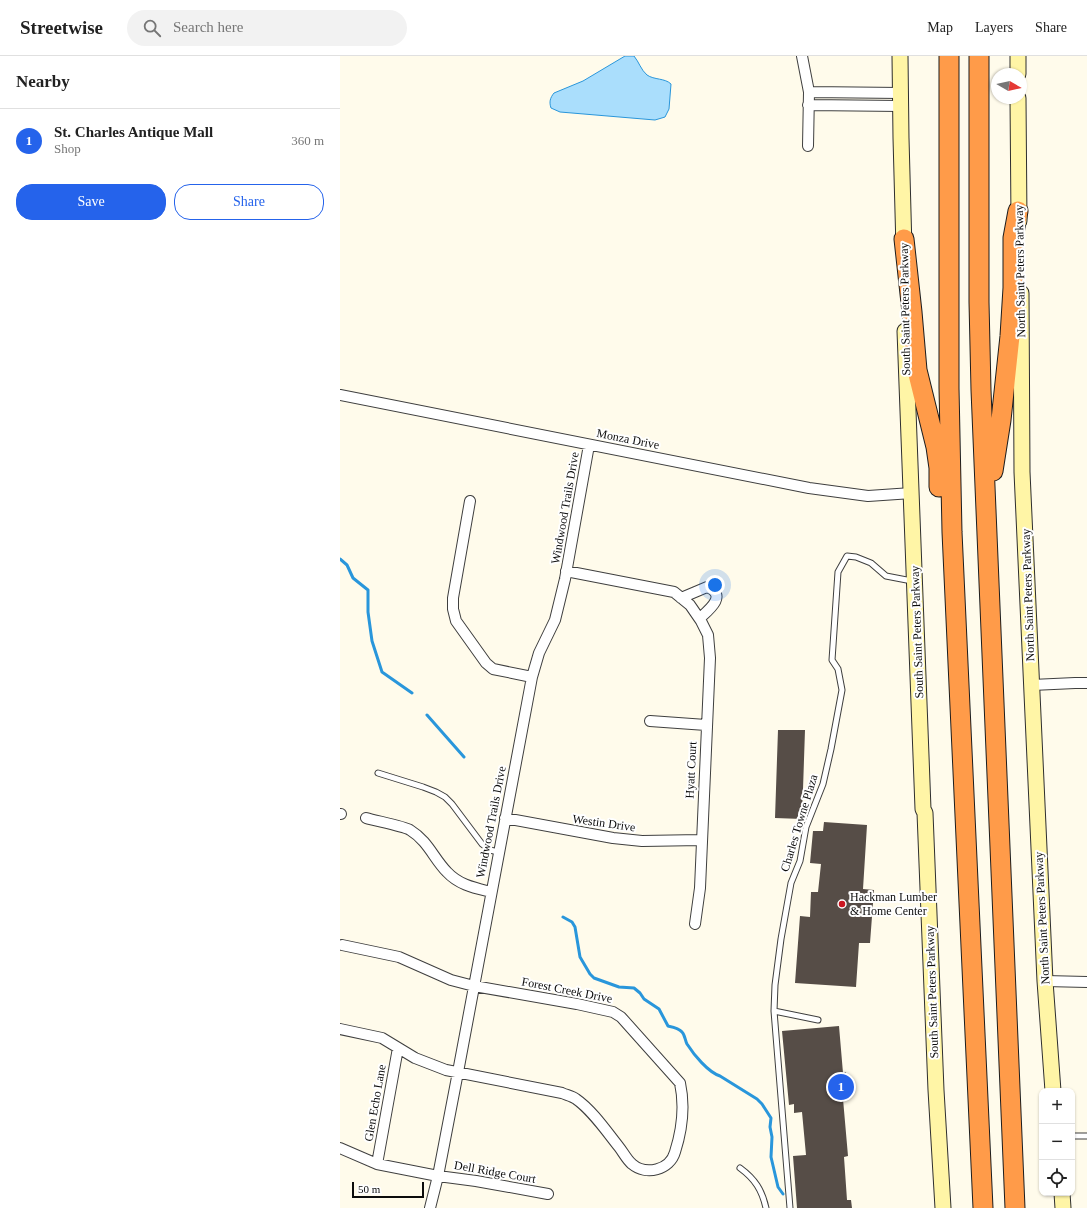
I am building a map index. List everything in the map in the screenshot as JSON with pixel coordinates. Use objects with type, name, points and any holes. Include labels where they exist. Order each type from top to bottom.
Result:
[{"type":"highway","points":[[949,56],[949,358],[952,532],[983,1208]]},
{"type":"highway","points":[[979,56],[979,302],[986,510],[1015,1208]]},
{"type":"highway","points":[[986,510],[1001,420],[1012,313],[1013,238],[1018,211]]},
{"type":"highway","points":[[904,240],[917,370],[936,447],[939,468],[940,494],[952,532]]},
{"type":"main road","name":"South Saint Peters Parkway","points":[[900,56],[904,314],[923,809],[925,813],[936,1090],[943,1208]]},
{"type":"main road","points":[[1018,56],[1018,68]]},
{"type":"main road","name":"North Saint Peters Parkway","points":[[1018,104],[1018,211],[1021,237],[1022,465],[1045,981],[1053,1088]]},
{"type":"main road","points":[[1062,1196],[1063,1208]]},
{"type":"street","points":[[802,56],[809,92],[808,146]]},
{"type":"street","points":[[809,92],[901,99]]},
{"type":"street","points":[[808,105],[901,99]]},
{"type":"street","name":"Monza Drive","points":[[340,395],[809,488],[868,496],[912,493]]},
{"type":"street","name":"Windwood Trails Drive","points":[[430,1208],[438,1176],[458,1072],[532,677],[539,653],[555,620],[590,445]]},
{"type":"street","points":[[470,501],[453,598],[453,609],[456,620],[486,663],[493,669],[532,677]]},
{"type":"street","name":"Hyatt Court","points":[[566,571],[674,592],[690,605],[700,618],[708,635],[710,658],[700,888],[695,924]]},
{"type":"street","points":[[681,598],[707,587],[714,590],[716,602],[700,618]]},
{"type":"street","points":[[1032,685],[1087,683]]},
{"type":"street","points":[[650,721],[706,725]]},
{"type":"street","points":[[366,818],[410,830],[429,846],[446,872],[456,880],[468,886],[491,892]]},
{"type":"street","name":"Westin Drive","points":[[505,818],[613,838],[642,841],[701,840]]},
{"type":"street","name":"Forest Creek Drive","points":[[340,1029],[382,1038],[415,1058],[446,1070],[562,1093],[575,1099],[586,1108],[605,1129],[633,1165],[646,1170],[655,1170],[665,1166],[673,1160],[682,1120],[682,1092],[680,1083],[621,1016],[613,1012],[577,1004],[474,986],[451,980],[399,957],[342,945]]},
{"type":"street","points":[[1045,981],[1087,982]]},
{"type":"street","name":"Glen Echo Lane","points":[[377,1164],[398,1048]]},
{"type":"street","name":"Dell Ridge Court","points":[[340,1148],[377,1164],[438,1176],[476,1181],[548,1194]]},
{"type":"lane","name":"Charles Towne Plaza","points":[[790,1208],[774,1011],[775,985],[791,883],[800,861],[806,828],[823,784],[842,690],[838,669],[832,660],[838,572],[847,556],[856,557],[871,563],[886,576],[915,582]]},
{"type":"lane","points":[[378,773],[436,792],[452,804],[482,844],[490,850],[498,852]]},
{"type":"lane","points":[[774,1011],[818,1020]]},
{"type":"lane","points":[[1075,1136],[1087,1136]]},
{"type":"lane","points":[[740,1168],[751,1176],[755,1182],[763,1195],[766,1208]]},
{"type":"water","points":[[625,56],[634,56],[647,75],[671,84],[669,109],[665,117],[655,120],[560,112],[551,108],[550,100],[554,93],[583,81]]},
{"type":"building","points":[[778,730],[805,730],[802,819],[775,818]]},
{"type":"building","name":"Hackman Lumber & Home Center","points":[[824,822],[867,825],[863,889],[874,890],[870,943],[859,943],[856,987],[795,983],[800,916],[810,917],[811,892],[818,892],[821,864],[810,863],[813,831],[823,831]]},
{"type":"building","points":[[839,1026],[843,1073],[846,1072],[848,1099],[843,1099],[848,1156],[844,1157],[847,1200],[851,1200],[852,1208],[797,1208],[793,1156],[806,1155],[802,1112],[794,1113],[794,1104],[789,1105],[782,1031]]},
{"type":"waterway","points":[[340,559],[347,565],[353,578],[368,590],[368,612],[372,641],[382,672],[412,693]]},
{"type":"waterway","points":[[427,715],[464,757]]},
{"type":"waterway","points":[[563,917],[572,922],[575,927],[580,957],[594,978],[619,987],[634,988],[644,999],[659,1009],[668,1026],[682,1032],[687,1044],[697,1058],[706,1067],[757,1099],[762,1104],[771,1118],[771,1157],[778,1187],[783,1194]]},
{"type":"place","name":"Hackman Lumber & Home Center","points":[[842,904]]},
{"type":"place","name":"St. Charles Antique Mall","points":[[841,1087]]}]
